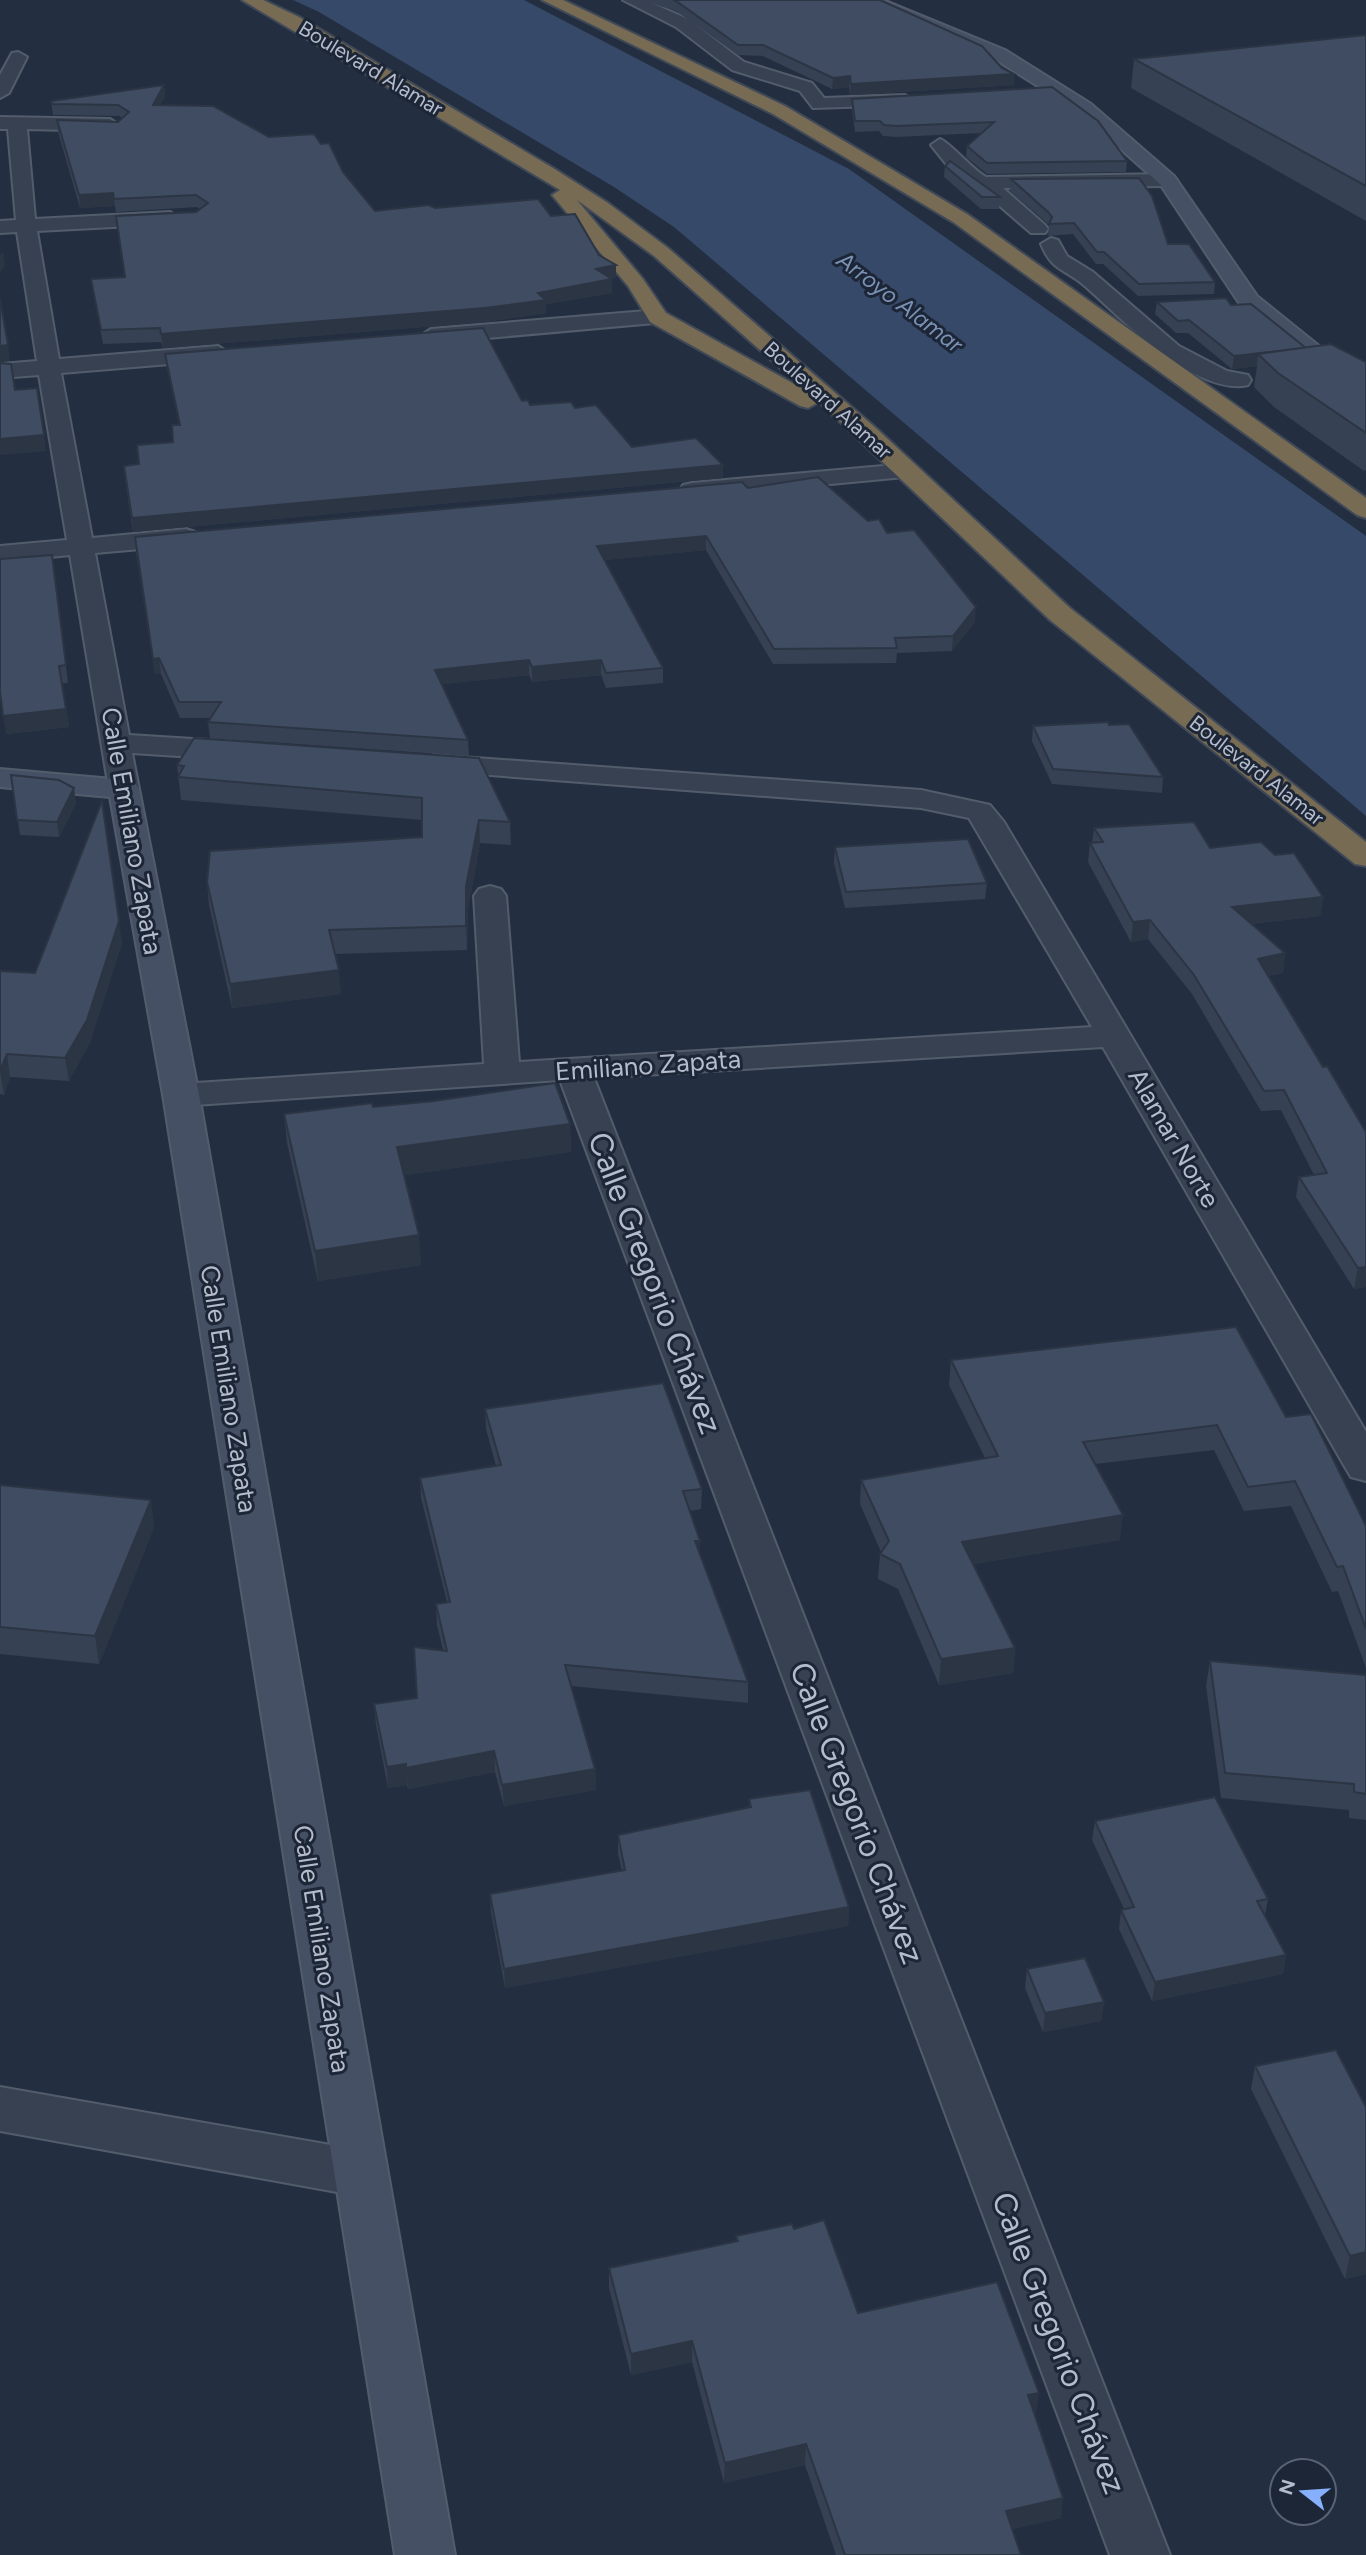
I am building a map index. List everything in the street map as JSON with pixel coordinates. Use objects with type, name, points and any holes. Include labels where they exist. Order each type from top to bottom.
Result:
[{"type":"highway","name":"Boulevard Alamar","points":[[250,0],[293,21],[546,172],[601,207],[661,252],[869,434],[1060,614],[1366,857]]},
{"type":"highway","points":[[550,0],[779,110],[900,180],[971,226],[1366,510]]},
{"type":"highway","points":[[546,172],[587,228],[636,283],[658,317],[869,434]]},
{"type":"street","points":[[631,0],[682,23],[738,66],[806,87],[819,104],[924,99]]},
{"type":"street","points":[[869,0],[999,54],[1085,108],[1167,180],[1249,301],[1331,368],[1366,389]]},
{"type":"street","points":[[0,93],[18,57]]},
{"type":"street","points":[[1030,92],[1057,90]]},
{"type":"street","points":[[8,123],[119,125]]},
{"type":"street","name":"Calle Emiliano Zapata","points":[[8,123],[79,547],[181,1094],[359,2173],[425,2555]]},
{"type":"street","points":[[940,145],[961,170],[982,183],[1044,237],[1058,260],[1086,276],[1171,351],[1222,377],[1240,380]]},
{"type":"street","points":[[982,183],[1167,180]]},
{"type":"street","points":[[0,227],[197,216]]},
{"type":"street","points":[[1224,302],[1249,301]]},
{"type":"street","points":[[1123,306],[1148,305]]},
{"type":"street","points":[[409,338],[658,317]]},
{"type":"street","points":[[0,371],[243,351]]},
{"type":"street","points":[[1305,371],[1331,368]]},
{"type":"street","points":[[1194,386],[1266,376]]},
{"type":"street","points":[[672,492],[906,471]]},
{"type":"street","points":[[0,554],[217,534]]},
{"type":"street","points":[[117,743],[270,753]]},
{"type":"street","name":"Alamar Norte","points":[[409,763],[920,799],[979,811],[989,822],[1116,1037],[1366,1467]]},
{"type":"street","points":[[0,778],[124,789]]},
{"type":"street","points":[[491,896],[502,1074]]},
{"type":"street","name":"Emiliano Zapata","points":[[181,1094],[574,1071],[869,1049],[1116,1037]]},
{"type":"street","name":"Calle Gregorio Chávez","points":[[574,1071],[1140,2555]]},
{"type":"street","points":[[0,2109],[359,2173]]},
{"type":"water","name":"Arroyo Alamar","points":[[293,0],[524,0],[849,169],[1366,536],[1366,816],[674,227],[614,187],[319,12]]},
{"type":"building","points":[[673,0],[880,0],[982,46],[1002,68],[1014,74],[851,84],[850,76],[833,78],[763,45],[738,45]]},
{"type":"building","points":[[1366,35],[1366,186],[1134,59]]},
{"type":"building","points":[[164,85],[153,105],[213,106],[269,137],[314,134],[321,144],[329,143],[343,172],[375,211],[538,199],[551,216],[575,214],[599,255],[616,265],[596,269],[612,279],[538,293],[546,300],[485,308],[161,334],[160,328],[101,330],[91,279],[125,277],[116,216],[196,212],[208,203],[196,195],[114,199],[113,193],[79,195],[57,120],[118,122],[129,112],[118,105],[52,104],[51,101]]},
{"type":"building","points":[[1052,87],[1098,121],[1127,161],[987,163],[967,146],[994,122],[897,126],[884,125],[880,121],[855,121],[852,99]]},
{"type":"building","points":[[950,161],[1000,197],[982,197],[945,166]]},
{"type":"building","points":[[1139,178],[1152,196],[1168,244],[1189,244],[1215,282],[1139,284],[1104,252],[1097,252],[1074,223],[1049,224],[1052,217],[1048,212],[1011,179]]},
{"type":"building","points":[[1226,298],[1231,305],[1251,304],[1306,348],[1234,356],[1189,320],[1178,321],[1157,302]]},
{"type":"building","points":[[0,299],[8,345],[0,346]]},
{"type":"building","points":[[483,328],[522,401],[528,400],[530,405],[571,402],[575,408],[596,405],[632,447],[696,438],[723,465],[132,518],[124,466],[139,464],[137,445],[173,442],[172,425],[180,425],[165,354]]},
{"type":"building","points":[[1331,344],[1366,362],[1366,433],[1278,373],[1258,354]]},
{"type":"building","points":[[0,363],[11,364],[15,390],[37,388],[44,435],[0,439]]},
{"type":"building","points":[[818,477],[868,521],[879,519],[887,533],[914,530],[976,607],[953,636],[895,638],[897,648],[774,649],[706,536],[597,546],[663,668],[606,673],[601,660],[532,667],[529,660],[435,670],[468,740],[208,722],[221,702],[179,702],[159,658],[153,659],[135,537],[742,482],[748,488]]},
{"type":"building","points":[[52,555],[66,665],[59,666],[66,709],[3,716],[0,691],[0,559]]},
{"type":"building","points":[[1108,722],[1109,725],[1129,724],[1163,777],[1053,769],[1033,726]]},
{"type":"building","points":[[194,738],[479,758],[510,822],[479,820],[466,886],[466,926],[329,930],[339,970],[230,984],[207,882],[210,851],[422,837],[422,798],[178,777],[184,766],[177,765]]},
{"type":"building","points":[[11,775],[59,780],[74,788],[57,822],[17,820]]},
{"type":"building","points":[[102,801],[119,921],[87,1020],[65,1058],[7,1054],[0,1071],[0,971],[35,973]]},
{"type":"building","points":[[1194,822],[1210,848],[1261,842],[1275,855],[1294,853],[1323,897],[1232,907],[1285,953],[1258,959],[1366,1132],[1366,1267],[1358,1268],[1299,1177],[1327,1173],[1284,1090],[1264,1091],[1194,975],[1150,920],[1133,922],[1090,843],[1103,842],[1094,828]]},
{"type":"building","points":[[968,839],[987,883],[846,892],[835,847]]},
{"type":"building","points":[[555,1083],[570,1124],[397,1147],[419,1235],[315,1251],[284,1114],[372,1103],[373,1107],[434,1101]]},
{"type":"building","points":[[1236,1327],[1286,1417],[1311,1414],[1366,1526],[1366,1629],[1343,1566],[1337,1567],[1295,1481],[1248,1487],[1217,1425],[1083,1442],[1123,1515],[962,1542],[1015,1648],[941,1659],[900,1564],[880,1554],[889,1541],[861,1480],[998,1456],[951,1360]]},
{"type":"building","points":[[663,1383],[702,1489],[683,1491],[700,1541],[695,1541],[748,1682],[565,1665],[595,1769],[502,1785],[494,1751],[406,1768],[406,1764],[387,1767],[374,1704],[417,1698],[414,1647],[447,1651],[436,1604],[450,1602],[420,1478],[501,1465],[485,1409]]},
{"type":"building","points":[[0,1485],[151,1500],[95,1636],[0,1627]]},
{"type":"building","points":[[1210,1661],[1366,1675],[1366,1794],[1354,1792],[1354,1784],[1225,1773]]},
{"type":"building","points":[[810,1790],[849,1907],[504,1969],[490,1894],[625,1870],[618,1835],[751,1807],[749,1799]]},
{"type":"building","points":[[1215,1797],[1268,1899],[1257,1901],[1286,1955],[1155,1982],[1121,1910],[1134,1907],[1095,1821]]},
{"type":"building","points":[[1085,1958],[1104,2002],[1045,2013],[1027,1969]]},
{"type":"building","points":[[1336,2050],[1366,2107],[1366,2252],[1350,2256],[1255,2066]]},
{"type":"building","points":[[824,2220],[858,2313],[997,2282],[1039,2393],[1028,2395],[1063,2498],[1006,2511],[1021,2555],[845,2555],[806,2444],[725,2463],[692,2341],[631,2354],[609,2268],[738,2241],[736,2236],[792,2224],[794,2229]]}]
